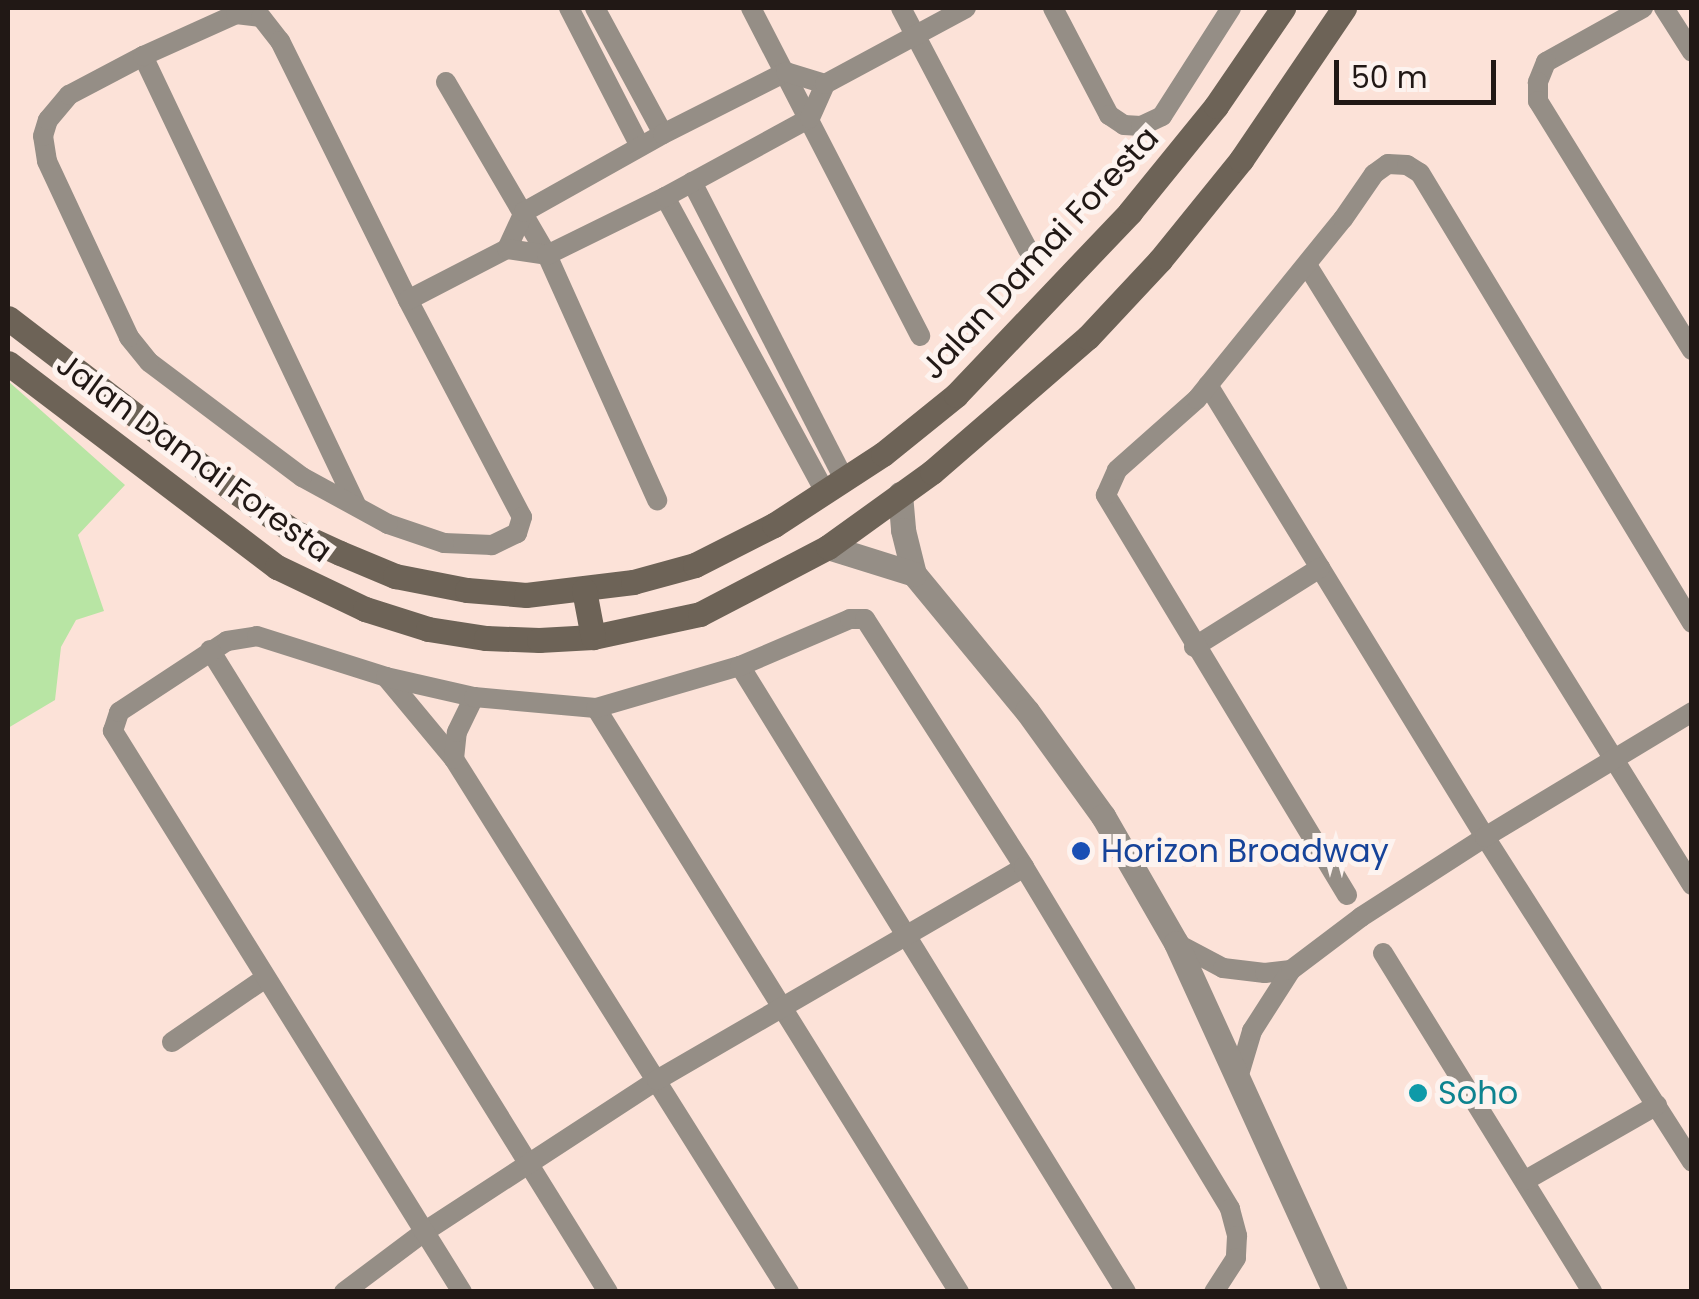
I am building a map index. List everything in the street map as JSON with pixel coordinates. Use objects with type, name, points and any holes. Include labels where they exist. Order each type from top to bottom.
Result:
[{"type":"main road","name":"Jalan Damai Foresta","points":[[8,318],[296,533],[414,579],[526,595],[584,590],[695,564],[836,487],[956,395],[1130,212],[1216,106],[1282,8]]},
{"type":"main road","name":"Jalan Damai Foresta","points":[[8,363],[277,567],[365,610],[466,635],[540,640],[593,637],[700,614],[828,546],[988,426],[1088,337],[1160,260],[1241,160],[1344,8]]},
{"type":"main road","points":[[956,395],[988,426]]},
{"type":"main road","points":[[584,590],[593,637]]},
{"type":"street","points":[[569,8],[640,146]]},
{"type":"street","points":[[596,8],[663,134]]},
{"type":"street","points":[[751,8],[920,336]]},
{"type":"street","points":[[901,8],[1028,250]]},
{"type":"street","points":[[408,300],[507,249],[547,255],[665,197],[810,118],[825,84],[966,8]]},
{"type":"street","points":[[1054,8],[1109,115],[1124,125],[1141,126],[1162,116],[1231,8]]},
{"type":"street","points":[[1642,8],[1546,62],[1538,82],[1538,101],[1692,350]]},
{"type":"street","points":[[1664,8],[1692,52]]},
{"type":"street","points":[[236,14],[261,17],[280,41],[408,300],[523,526],[492,545],[462,547],[388,524],[302,477],[169,380],[129,337],[47,160],[43,136],[48,120],[69,95],[143,56],[236,14]]},
{"type":"street","points":[[143,56],[356,504]]},
{"type":"street","points":[[507,249],[524,212],[663,134],[786,72],[825,84]]},
{"type":"street","points":[[446,82],[547,255],[657,500]]},
{"type":"street","points":[[1347,895],[1194,647],[1106,495],[1116,470],[1208,384],[1307,264],[1374,174],[1388,164],[1406,165],[1420,174],[1692,623]]},
{"type":"street","points":[[692,182],[814,423],[836,487]]},
{"type":"street","points":[[665,197],[793,434],[836,487]]},
{"type":"street","points":[[1307,264],[1692,885]]},
{"type":"street","points":[[1208,384],[1485,837],[1692,1162]]},
{"type":"street","points":[[793,434],[814,423]]},
{"type":"street","points":[[900,494],[903,530],[914,574],[1027,711],[1103,816],[1176,943],[1335,1292]]},
{"type":"street","points":[[828,546],[914,574]]},
{"type":"street","points":[[1194,647],[1320,568]]},
{"type":"street","points":[[462,1292],[113,731],[119,712],[227,642],[257,636],[386,678],[474,696],[596,708],[740,666],[850,619],[865,619],[1024,866],[1230,1209],[1238,1236],[1236,1258],[1214,1292]]},
{"type":"street","points":[[210,650],[608,1292]]},
{"type":"street","points":[[740,666],[1126,1292]]},
{"type":"street","points":[[386,678],[454,759],[789,1292]]},
{"type":"street","points":[[454,759],[457,732],[474,696]]},
{"type":"street","points":[[596,708],[960,1292]]},
{"type":"street","points":[[1238,1078],[1252,1031],[1290,970],[1361,917],[1485,837],[1692,712]]},
{"type":"street","points":[[344,1292],[424,1232],[656,1080],[1024,866]]},
{"type":"street","points":[[1176,943],[1224,968],[1266,973],[1290,970]]},
{"type":"street","points":[[1383,953],[1592,1292]]},
{"type":"street","points":[[172,1042],[264,979]]},
{"type":"street","points":[[1526,1180],[1656,1105]]},
{"type":"green space","points":[[8,381],[125,485],[78,535],[104,611],[76,620],[61,647],[55,700],[8,728]]},
{"type":"place","name":"Horizon Broadway","points":[[1081,851]]},
{"type":"place","name":"Soho","points":[[1418,1093]]}]
